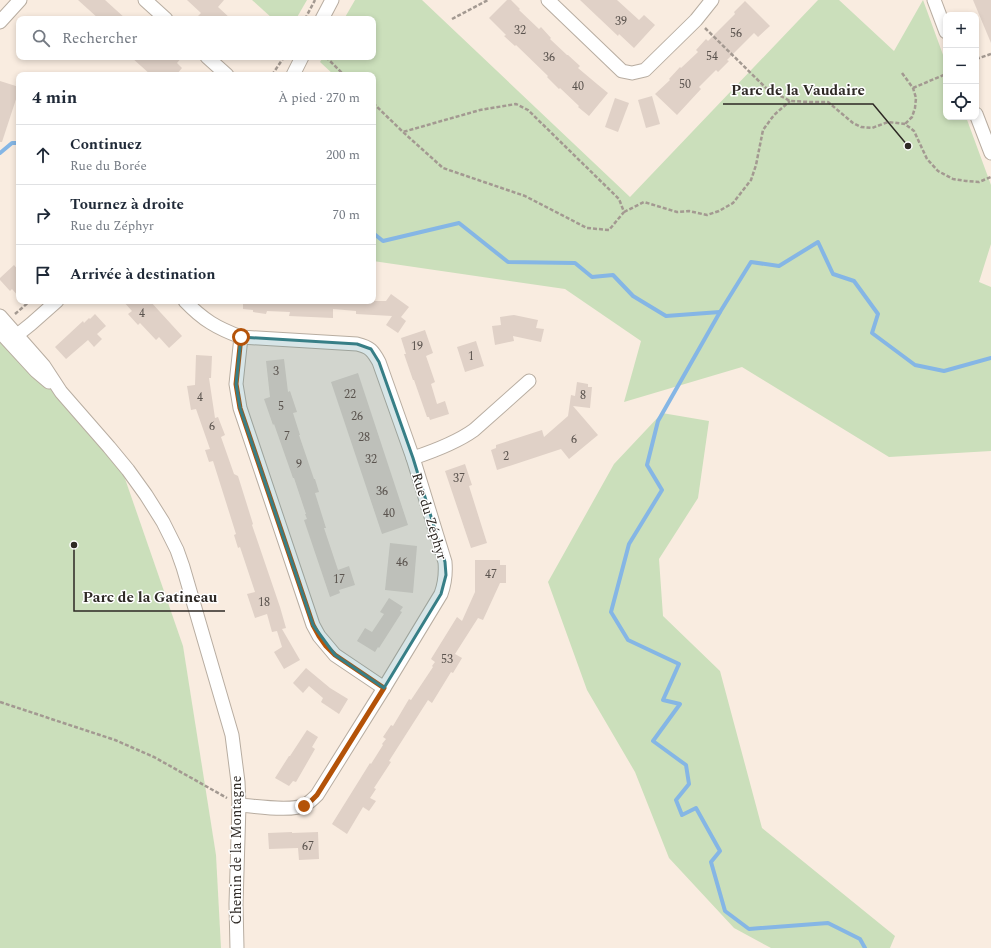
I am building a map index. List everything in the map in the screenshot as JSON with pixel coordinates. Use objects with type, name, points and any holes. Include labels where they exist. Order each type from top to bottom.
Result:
[{"type":"street","points":[[0,22],[20,0]]},
{"type":"street","points":[[144,0],[163,16]]},
{"type":"street","points":[[324,16],[332,0]]},
{"type":"street","points":[[548,0],[622,71],[632,73],[645,70],[696,20],[712,0]]},
{"type":"street","points":[[934,0],[943,24]]},
{"type":"street","points":[[211,60],[224,72]]},
{"type":"street","points":[[294,72],[300,60]]},
{"type":"street","points":[[978,120],[991,153]]},
{"type":"street","points":[[8,336],[31,324],[53,304]]},
{"type":"street","name":"Rue du Zéphyr","points":[[188,304],[211,324],[241,337],[357,344],[364,345],[371,350],[379,362],[413,458],[445,562],[446,575],[441,594],[317,795],[304,806],[290,808],[239,805]]},
{"type":"street","name":"Chemin de la Montagne","points":[[0,316],[8,336],[44,366],[61,392],[128,470],[163,522],[176,550],[190,588],[232,735],[237,768],[239,805],[236,904],[237,948]]},
{"type":"street","points":[[241,337],[236,384],[239,402],[313,625],[326,646],[335,655],[384,688]]},
{"type":"street","points":[[413,458],[465,436],[474,430],[529,381]]},
{"type":"path","points":[[307,16],[315,0]]},
{"type":"path","points":[[452,19],[488,0]]},
{"type":"path","points":[[696,20],[766,88],[790,101],[828,102],[853,123],[861,127],[872,128],[888,122],[905,124],[914,131],[927,159],[938,171],[953,179],[966,181],[979,182],[991,177]]},
{"type":"path","points":[[979,59],[991,54]]},
{"type":"path","points":[[274,72],[282,60]]},
{"type":"path","points":[[329,60],[341,72]]},
{"type":"path","points":[[902,73],[913,88],[916,98],[912,117],[905,124]]},
{"type":"path","points":[[913,88],[943,75]]},
{"type":"path","points":[[376,106],[443,168],[526,196],[587,228],[609,230],[624,212],[644,202],[677,212],[689,211],[707,215],[719,211],[733,203],[751,180],[756,165],[763,130],[774,115],[790,101]]},
{"type":"path","points":[[403,132],[480,110],[516,104],[528,110],[619,199],[624,212]]},
{"type":"path","points":[[0,702],[115,740],[154,757],[239,805]]},
{"type":"highlighted area","points":[[241,337],[357,344],[371,349],[379,362],[413,458],[445,562],[446,575],[441,594],[384,688],[335,655],[313,625],[240,408],[236,384]]},
{"type":"green space","points":[[252,0],[307,0],[298,16],[270,16]]},
{"type":"green space","points":[[355,0],[422,0],[630,197],[818,0],[839,0],[894,51],[923,0],[943,55],[943,120],[967,120],[991,185],[991,244],[979,282],[991,287],[991,451],[889,457],[742,367],[624,402],[641,341],[565,289],[376,261],[376,72],[331,72],[320,62],[321,60],[376,60],[376,16],[346,16]]},
{"type":"green space","points":[[0,314],[113,444],[183,646],[216,855],[221,948],[0,948]]},
{"type":"green space","points":[[662,413],[709,421],[698,498],[659,559],[663,616],[720,671],[762,828],[895,936],[890,948],[771,948],[734,928],[669,858],[635,772],[587,690],[548,582],[614,464]]},
{"type":"building","points":[[78,0],[105,0],[123,16],[96,16]]},
{"type":"building","points":[[187,0],[224,0],[218,7],[228,16],[198,16],[201,13]]},
{"type":"building","points":[[507,0],[511,0],[539,29],[541,27],[551,38],[550,39],[580,66],[578,68],[608,93],[589,116],[560,88],[559,89],[547,77],[548,76],[516,45],[515,46],[504,36],[506,35],[489,18]]},
{"type":"building","points":[[580,0],[617,0],[639,20],[644,15],[655,25],[634,48],[619,34],[618,36]]},
{"type":"building","points":[[973,0],[991,0],[991,43],[979,12]]},
{"type":"building","points":[[745,1],[770,26],[758,37],[754,33],[727,60],[729,61],[718,72],[716,70],[699,87],[701,89],[677,115],[655,94],[670,80],[669,79],[680,67],[681,68],[698,52],[696,50],[706,39],[708,41],[735,14],[734,12]]},
{"type":"building","points":[[134,60],[180,60],[177,63],[182,68],[179,72],[148,72]]},
{"type":"building","points":[[0,81],[16,86],[16,99],[2,142],[0,142]]},
{"type":"building","points":[[652,96],[660,124],[646,128],[638,100]]},
{"type":"building","points":[[615,98],[629,103],[618,132],[605,127]]},
{"type":"building","points":[[14,265],[16,267],[16,294],[12,289],[10,291],[0,280],[0,278]]},
{"type":"building","points":[[391,294],[409,307],[401,317],[406,321],[398,333],[386,325],[392,316],[356,314],[356,311],[333,309],[333,318],[289,316],[290,312],[267,311],[266,314],[243,309],[243,304],[376,304],[376,301],[386,301]]},
{"type":"building","points":[[126,304],[153,304],[182,336],[169,348],[159,337],[156,340],[140,323],[138,325],[128,314],[132,311]]},
{"type":"building","points":[[95,314],[106,326],[97,334],[102,339],[94,347],[88,340],[66,359],[55,347],[83,321],[84,323]]},
{"type":"building","points":[[514,315],[538,320],[536,328],[544,329],[541,342],[513,336],[514,341],[495,345],[492,326],[501,325],[500,317]]},
{"type":"building","points":[[425,330],[433,353],[426,356],[435,382],[431,384],[437,404],[445,401],[449,414],[430,420],[429,417],[427,417],[413,380],[404,354],[406,354],[401,338]]},
{"type":"building","points":[[476,341],[484,366],[465,372],[457,347]]},
{"type":"building","points":[[196,355],[212,356],[211,378],[209,378],[215,418],[218,417],[225,435],[221,437],[234,474],[238,476],[253,524],[252,525],[280,607],[286,628],[282,629],[300,660],[284,669],[274,652],[282,647],[277,631],[272,632],[267,614],[255,618],[247,594],[255,592],[240,547],[238,548],[234,535],[236,534],[213,461],[209,462],[205,450],[210,449],[196,409],[191,410],[187,386],[195,385]]},
{"type":"building","points":[[284,359],[288,392],[290,391],[297,412],[293,413],[299,435],[319,492],[315,493],[326,528],[324,528],[338,570],[349,566],[355,585],[339,590],[340,593],[330,597],[304,520],[307,519],[306,514],[294,478],[264,399],[270,397],[266,361]]},
{"type":"building","points":[[358,373],[408,525],[382,534],[331,382]]},
{"type":"building","points":[[577,382],[588,384],[588,387],[592,387],[590,408],[573,406],[598,435],[569,459],[561,449],[497,470],[491,450],[496,448],[496,445],[542,430],[544,437],[568,416],[571,395],[575,396]]},
{"type":"building","points":[[465,464],[472,485],[469,486],[487,543],[471,548],[445,471]]},
{"type":"building","points":[[390,543],[417,546],[413,593],[385,590]]},
{"type":"building","points":[[475,560],[500,560],[500,565],[506,565],[506,583],[500,583],[483,620],[478,618],[455,654],[462,658],[453,673],[451,672],[432,703],[428,700],[389,761],[391,762],[374,788],[376,789],[370,798],[376,801],[369,811],[363,807],[347,834],[332,824],[383,745],[382,744],[386,739],[383,737],[391,725],[393,726],[409,699],[411,700],[433,667],[432,666],[435,662],[431,659],[457,617],[462,621],[475,592]]},
{"type":"building","points":[[389,598],[403,607],[400,611],[402,612],[375,652],[357,641],[365,628],[372,632],[384,614],[380,612]]},
{"type":"building","points":[[306,668],[330,688],[348,699],[339,714],[321,702],[323,698],[309,686],[303,693],[293,683]]},
{"type":"building","points":[[307,730],[318,737],[312,747],[315,749],[296,782],[293,781],[289,786],[275,778]]},
{"type":"building","points":[[318,832],[319,859],[299,860],[298,848],[269,849],[268,833]]},
{"type":"waterway","points":[[0,153],[12,143],[16,143]]},
{"type":"waterway","points":[[376,235],[383,241],[459,223],[508,262],[575,263],[592,277],[613,275],[633,296],[666,316],[720,312]]},
{"type":"waterway","points":[[865,948],[860,939],[828,923],[749,929],[725,911],[711,862],[720,851],[696,808],[682,815],[676,800],[689,784],[686,765],[653,741],[680,704],[663,700],[679,664],[628,640],[611,612],[629,544],[662,490],[647,465],[658,421],[720,312],[751,262],[779,266],[818,242],[833,274],[854,281],[878,314],[872,333],[915,365],[944,371],[991,358]]},
{"type":"place","name":"Parc de la Vaudaire","points":[[908,146]]},
{"type":"place","name":"Parc de la Gatineau","points":[[74,545]]},
{"type":"route","points":[[241,337],[236,384],[240,408],[313,625],[326,646],[335,655],[384,688],[317,795],[304,806]]}]
